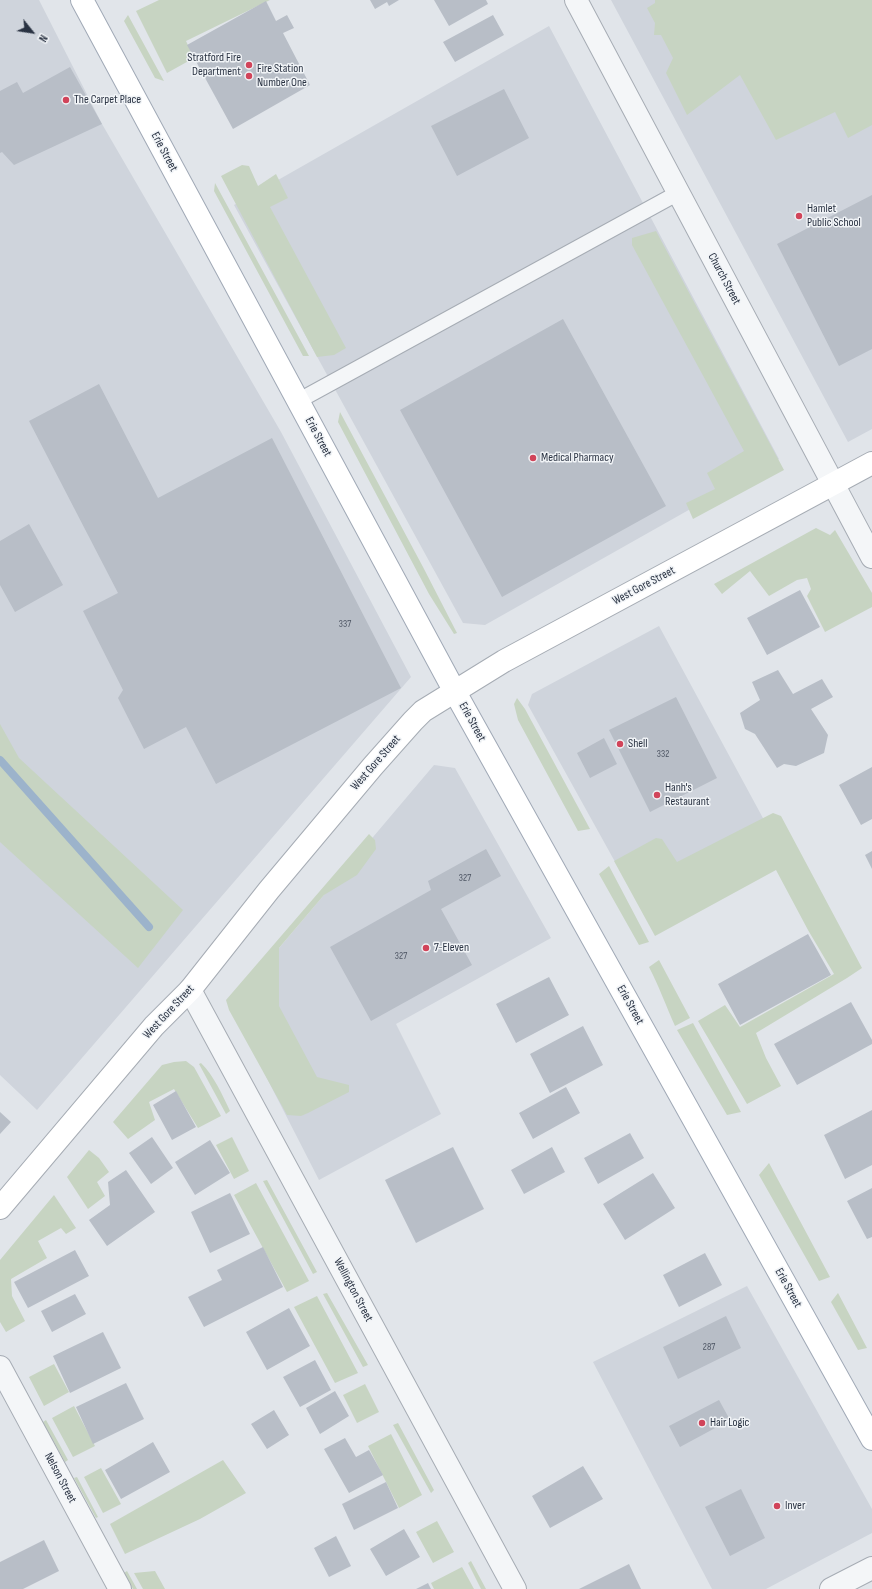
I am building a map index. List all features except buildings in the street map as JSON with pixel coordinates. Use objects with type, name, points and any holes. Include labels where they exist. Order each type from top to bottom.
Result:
[{"type":"main road","name":"Erie Street","points":[[82,0],[455,692],[872,1439]]},
{"type":"main road","name":"West Gore Street","points":[[0,1208],[154,1026],[190,990],[269,890],[413,721],[424,711],[504,661],[872,463]]},
{"type":"street","name":"Church Street","points":[[576,0],[872,557]]},
{"type":"street","name":"Wellington Street","points":[[190,990],[515,1589]]},
{"type":"street","name":"Nelson Street","points":[[0,1367],[120,1589]]},
{"type":"street","points":[[831,1589],[872,1568]]},
{"type":"lane","points":[[298,401],[678,193]]},
{"type":"shaded area","points":[[0,0],[39,0],[102,124],[281,432],[411,677],[37,1110],[0,1075]]},
{"type":"shaded area","name":"Hamlet Public School","points":[[611,0],[872,0],[872,429],[848,442]]},
{"type":"shaded area","points":[[549,26],[779,459],[485,625],[463,623],[234,205]]},
{"type":"shaded area","points":[[659,626],[764,820],[634,896],[528,705],[532,694]]},
{"type":"shaded area","points":[[434,765],[455,768],[551,938],[396,1024],[441,1114],[319,1180],[230,1006]]},
{"type":"shaded area","points":[[747,1286],[872,1509],[872,1533],[766,1589],[712,1589],[593,1362]]},
{"type":"green space","points":[[159,0],[270,0],[186,41],[194,58],[167,73],[136,11]]},
{"type":"green space","points":[[655,0],[872,0],[872,125],[848,138],[835,112],[776,140],[740,75],[687,115],[666,73],[673,58],[661,35],[654,35],[655,23],[647,8],[655,3]]},
{"type":"green space","points":[[128,15],[164,81],[155,78],[124,21]]},
{"type":"green space","points":[[242,165],[249,166],[258,186],[276,174],[288,198],[270,207],[346,348],[334,355],[317,357],[221,176]]},
{"type":"green space","points":[[215,183],[309,356],[303,356],[214,191]]},
{"type":"green space","points":[[656,231],[784,470],[693,519],[686,503],[715,489],[707,473],[744,451],[632,245],[632,238]]},
{"type":"green space","points":[[340,412],[457,633],[454,634],[429,594],[338,422]]},
{"type":"green space","points":[[816,528],[830,535],[835,530],[872,593],[872,607],[825,632],[807,596],[811,589],[807,578],[797,580],[769,596],[750,571],[722,594],[714,584]]},
{"type":"green space","points":[[517,698],[525,709],[590,829],[578,831],[518,720],[514,704]]},
{"type":"green space","points":[[0,724],[19,758],[183,910],[138,968],[0,842]]},
{"type":"green space","points":[[773,813],[781,816],[862,968],[756,1033],[766,1058],[781,1086],[747,1104],[698,1021],[725,1005],[740,1027],[834,974],[808,930],[776,870],[655,936],[614,861],[656,838],[662,839],[677,862]]},
{"type":"green space","points":[[369,834],[375,840],[376,849],[357,875],[324,895],[279,948],[279,1006],[317,1077],[349,1085],[349,1092],[308,1113],[301,1116],[287,1115],[229,1010],[226,1000]]},
{"type":"green space","points":[[609,866],[649,942],[639,945],[599,874]]},
{"type":"green space","points":[[659,960],[690,1018],[675,1026],[649,967]]},
{"type":"green space","points":[[693,1023],[741,1112],[727,1115],[677,1030]]},
{"type":"green space","points":[[186,1061],[194,1067],[221,1116],[198,1128],[174,1089],[149,1102],[155,1120],[128,1139],[113,1122],[162,1065]]},
{"type":"green space","points":[[201,1063],[214,1079],[224,1098],[230,1111],[226,1114],[199,1064]]},
{"type":"green space","points":[[232,1137],[249,1171],[234,1179],[216,1145]]},
{"type":"green space","points":[[89,1150],[99,1158],[109,1172],[97,1182],[105,1196],[88,1209],[67,1177]]},
{"type":"green space","points":[[769,1163],[830,1277],[819,1281],[759,1175]]},
{"type":"green space","points":[[267,1180],[317,1272],[313,1274],[263,1181]]},
{"type":"green space","points":[[256,1183],[309,1281],[287,1292],[234,1195]]},
{"type":"green space","points":[[54,1195],[76,1228],[66,1234],[61,1228],[38,1241],[47,1258],[11,1279],[12,1296],[25,1321],[6,1332],[0,1322],[0,1260]]},
{"type":"green space","points":[[327,1293],[368,1365],[363,1367],[323,1294]]},
{"type":"green space","points":[[838,1293],[867,1348],[858,1350],[831,1302]]},
{"type":"green space","points":[[317,1296],[358,1373],[335,1383],[294,1307]]},
{"type":"green space","points":[[54,1364],[69,1392],[44,1406],[29,1377]]},
{"type":"green space","points":[[365,1384],[379,1412],[357,1423],[343,1395]]},
{"type":"green space","points":[[74,1406],[95,1446],[73,1457],[52,1418]]},
{"type":"green space","points":[[46,1420],[68,1460],[65,1462],[43,1422]]},
{"type":"green space","points":[[398,1423],[434,1490],[431,1493],[393,1425]]},
{"type":"green space","points":[[391,1434],[422,1495],[399,1508],[368,1446]]},
{"type":"green space","points":[[223,1460],[246,1493],[200,1519],[125,1554],[110,1524]]},
{"type":"green space","points":[[101,1468],[121,1504],[103,1513],[84,1477]]},
{"type":"green space","points":[[77,1477],[98,1517],[96,1518],[74,1478]]},
{"type":"green space","points":[[437,1521],[454,1552],[433,1563],[416,1532]]},
{"type":"green space","points":[[471,1561],[486,1589],[481,1589],[468,1563]]},
{"type":"green space","points":[[462,1567],[474,1589],[434,1589],[431,1583]]},
{"type":"green space","points":[[127,1571],[137,1589],[133,1589],[124,1573]]},
{"type":"green space","points":[[155,1571],[165,1589],[143,1589],[134,1573]]},
{"type":"waterway","points":[[0,760],[149,927]]},
{"type":"place","name":"Stratford Fire Department","points":[[249,65]]},
{"type":"place","name":"Fire Station Number One","points":[[249,76]]},
{"type":"place","name":"The Carpet Place","points":[[66,100]]},
{"type":"place","name":"Hamlet Public School","points":[[799,216]]},
{"type":"place","name":"Medical Pharmacy","points":[[533,458]]},
{"type":"place","name":"Shell","points":[[620,744]]},
{"type":"place","name":"Hanh's Restaurant","points":[[657,795]]},
{"type":"place","name":"7-Eleven","points":[[426,948]]},
{"type":"place","name":"Hair Logic","points":[[702,1423]]},
{"type":"place","name":"Inver","points":[[777,1506]]}]
